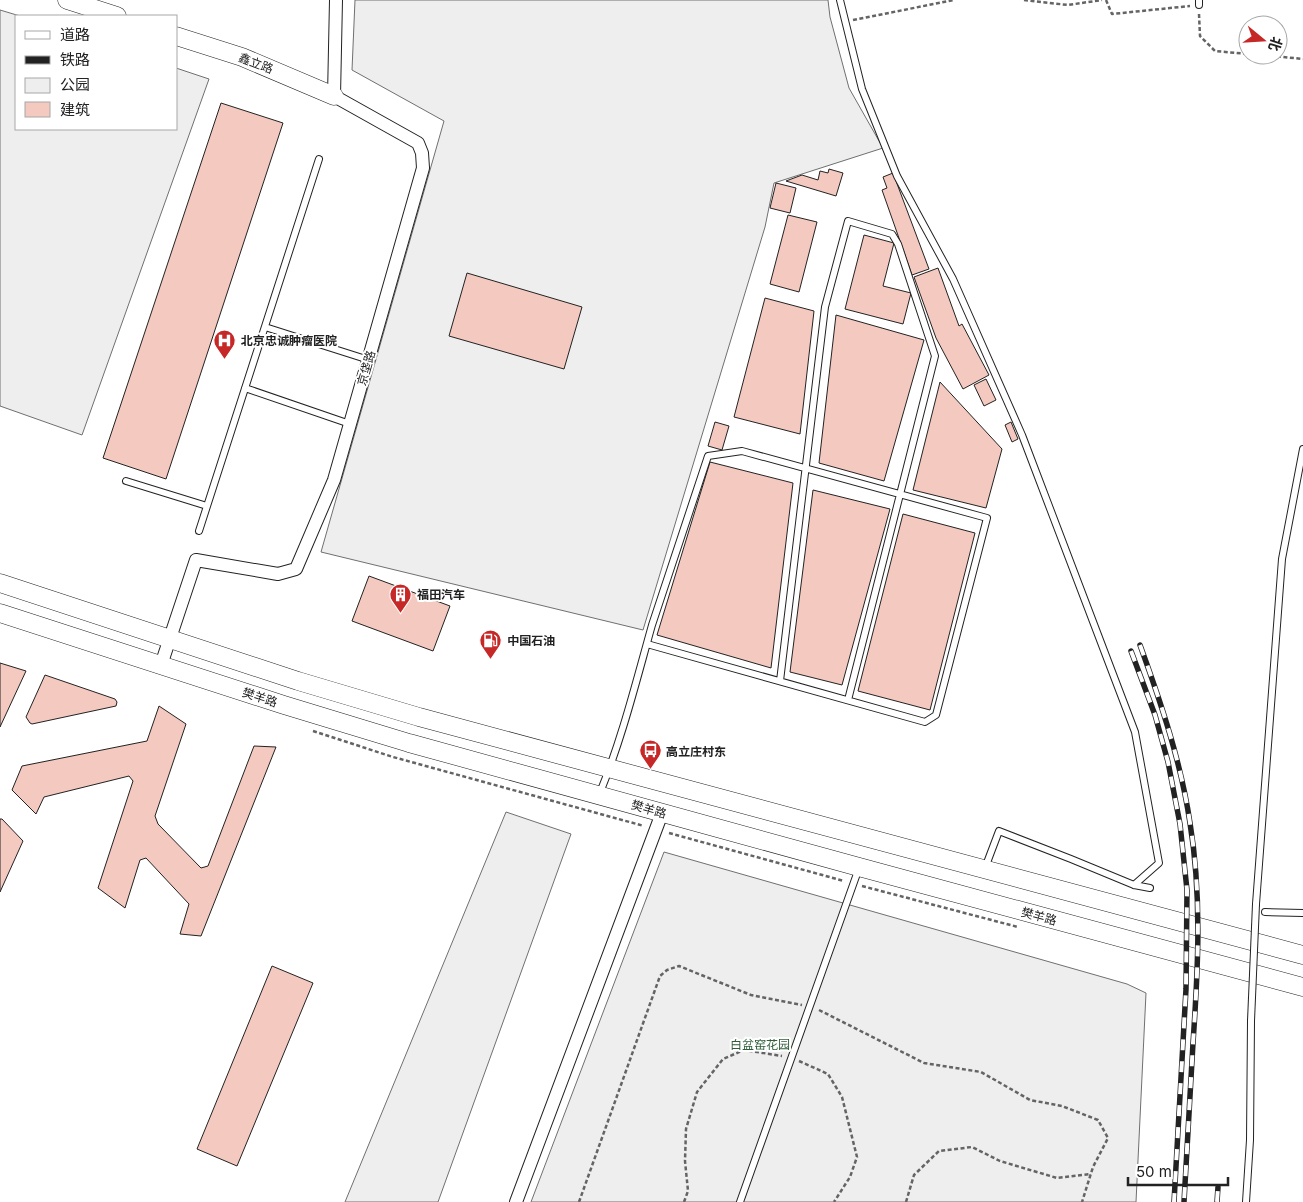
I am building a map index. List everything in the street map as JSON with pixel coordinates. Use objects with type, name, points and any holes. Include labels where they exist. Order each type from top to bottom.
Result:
[{"type":"main road","points":[[67,0],[114,15]]},
{"type":"main road","name":"鑫立路","points":[[178,37],[242,57],[334,96]]},
{"type":"main road","points":[[0,583],[307,684],[420,717],[1303,955]]},
{"type":"main road","name":"樊羊路","points":[[0,613],[284,705],[409,743],[1303,987]]},
{"type":"street","points":[[334,96],[336,0]]},
{"type":"street","name":"京垡路","points":[[161,665],[196,560],[278,574],[296,569],[334,480],[423,168],[422,154],[418,144],[334,96]]},
{"type":"street","points":[[516,1202],[662,813]]},
{"type":"lane","points":[[840,0],[862,89],[897,176],[953,278],[1022,435],[1135,732],[1159,863],[1134,885]]},
{"type":"lane","points":[[199,531],[319,159]]},
{"type":"lane","points":[[780,682],[826,307],[848,221],[892,234],[898,244],[935,356],[848,700]]},
{"type":"lane","points":[[265,327],[369,360]]},
{"type":"lane","points":[[245,388],[350,424]]},
{"type":"lane","points":[[1246,1202],[1250,1140],[1251,1021],[1256,904],[1282,559],[1303,449]]},
{"type":"lane","points":[[599,795],[624,728],[647,644],[708,456],[742,451],[987,518],[936,715],[925,722],[647,644]]},
{"type":"lane","points":[[126,481],[207,506]]},
{"type":"lane","points":[[984,869],[999,831],[1134,885],[1150,888]]},
{"type":"lane","points":[[740,1202],[859,867]]},
{"type":"lane","points":[[1265,912],[1303,913]]},
{"type":"path","points":[[845,21],[934,2],[954,0]]},
{"type":"path","points":[[1024,0],[1068,5],[1102,0]]},
{"type":"path","points":[[1106,0],[1112,14],[1199,2],[1200,36],[1215,51],[1238,53]]},
{"type":"path","points":[[1288,57],[1303,59]]},
{"type":"path","points":[[579,1202],[660,976],[667,970],[679,966],[751,996],[810,1006],[924,1063],[981,1072],[1030,1100],[1062,1106],[1098,1120],[1108,1138],[1091,1174],[1082,1202]]},
{"type":"path","points":[[906,1202],[914,1175],[939,1151],[972,1147],[1000,1161],[1057,1178],[1091,1174]]},
{"type":"green space","points":[[355,0],[828,0],[830,17],[849,88],[883,148],[774,183],[765,227],[643,630],[321,552],[444,121],[352,70]]},
{"type":"green space","points":[[0,10],[17,15],[15,15],[15,130],[178,130],[178,69],[209,79],[82,435],[0,406]]},
{"type":"green space","points":[[506,812],[571,834],[438,1202],[345,1202]]},
{"type":"green space","name":"白盆窑花园","points":[[664,852],[1127,984],[1146,993],[1136,1202],[531,1202]]},
{"type":"building","points":[[221,103],[283,123],[166,479],[103,458]]},
{"type":"building","points":[[829,169],[843,173],[836,196],[786,181],[802,175],[818,180],[820,171],[828,173]]},
{"type":"building","points":[[893,173],[929,269],[912,275],[882,190],[887,188],[883,177]]},
{"type":"building","points":[[776,183],[796,188],[790,213],[770,208]]},
{"type":"building","points":[[788,215],[817,222],[799,292],[770,284]]},
{"type":"building","points":[[864,235],[894,243],[883,286],[911,293],[903,324],[845,309]]},
{"type":"building","points":[[938,268],[959,326],[962,324],[989,375],[963,389],[936,338],[914,277]]},
{"type":"building","points":[[467,273],[582,307],[564,369],[449,336]]},
{"type":"building","points":[[765,298],[814,311],[800,434],[734,417]]},
{"type":"building","points":[[836,315],[924,340],[884,481],[819,463]]},
{"type":"building","points":[[986,379],[996,400],[984,406],[974,385]]},
{"type":"building","points":[[940,382],[1002,449],[986,508],[913,490]]},
{"type":"building","points":[[715,422],[729,426],[722,450],[708,446]]},
{"type":"building","points":[[1011,422],[1018,439],[1012,442],[1005,425]]},
{"type":"building","points":[[710,462],[793,483],[771,668],[657,635]]},
{"type":"building","points":[[813,490],[890,509],[842,685],[790,672]]},
{"type":"building","points":[[903,514],[975,533],[930,710],[858,691]]},
{"type":"building","name":"福田汽车","points":[[369,576],[450,606],[433,651],[352,621]]},
{"type":"building","points":[[0,663],[26,671],[0,727]]},
{"type":"building","points":[[45,675],[115,699],[117,702],[116,706],[32,724],[26,717]]},
{"type":"building","points":[[159,706],[186,724],[155,816],[158,824],[201,868],[208,866],[254,746],[276,747],[201,936],[180,934],[189,904],[146,858],[140,860],[125,908],[98,888],[133,781],[129,776],[44,797],[36,814],[12,790],[22,766],[147,741]]},
{"type":"building","points":[[0,819],[23,841],[0,892]]},
{"type":"building","points":[[272,966],[313,983],[237,1166],[197,1149]]},
{"type":"railway","points":[[1140,645],[1176,755],[1194,850],[1198,933],[1184,1202]]},
{"type":"railway","points":[[1131,651],[1155,715],[1168,762],[1180,824],[1187,890],[1186,989],[1174,1202]]},
{"type":"railway","points":[[1217,1202],[1218,1187]]},
{"type":"place","name":"北京忠诚肿瘤医院","points":[[225,359]]},
{"type":"place","name":"福田汽车","points":[[401,613]]},
{"type":"place","name":"中国石油","points":[[491,659]]},
{"type":"place","name":"高立庄村东","points":[[650,770]]}]
